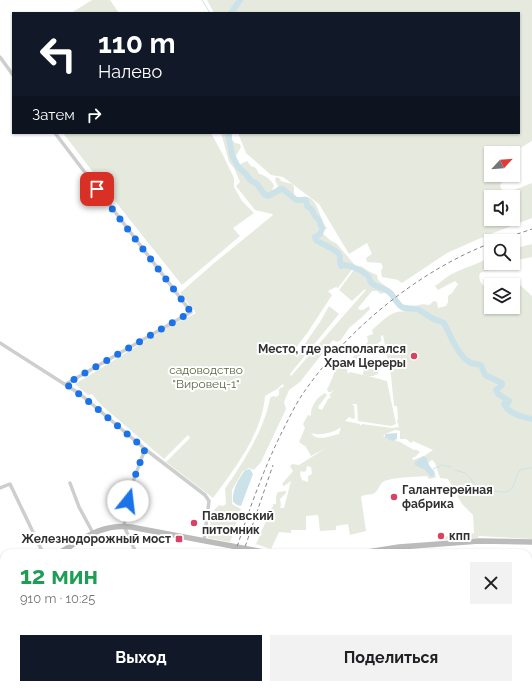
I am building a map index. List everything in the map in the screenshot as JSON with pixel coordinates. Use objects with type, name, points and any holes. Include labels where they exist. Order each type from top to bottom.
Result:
[{"type":"main road","points":[[66,549],[93,533],[110,527],[124,526],[249,549]]},
{"type":"main road","points":[[391,549],[479,541],[532,542]]},
{"type":"street","points":[[0,57],[12,74]]},
{"type":"street","points":[[56,134],[191,312],[66,384]]},
{"type":"street","points":[[0,343],[66,384],[145,449],[208,498],[209,501],[204,540]]},
{"type":"street","points":[[134,549],[124,526],[130,490],[145,449]]},
{"type":"street","points":[[70,483],[93,533]]},
{"type":"street","points":[[0,488],[10,484],[41,549]]},
{"type":"green space","points":[[92,0],[110,0],[118,12],[73,12]]},
{"type":"green space","points":[[207,0],[532,0],[532,141],[520,148],[520,146],[484,146],[484,182],[502,182],[500,186],[502,190],[484,190],[484,226],[511,226],[491,234],[484,234],[484,237],[447,253],[402,283],[398,280],[382,277],[381,271],[383,267],[381,263],[367,262],[366,258],[372,254],[367,243],[349,254],[319,204],[283,177],[271,175],[246,153],[238,134],[520,134],[520,12],[213,12]]},
{"type":"green space","points":[[64,134],[212,134],[234,178],[234,187],[242,201],[254,213],[233,228],[240,236],[182,285]]},
{"type":"green space","name":"садоводство \"Вировец-1\"","points":[[221,134],[232,134],[232,140],[235,143],[240,144],[241,147],[234,160],[235,163],[238,165],[247,161],[251,166],[256,168],[259,174],[268,178],[274,186],[271,192],[272,194],[278,186],[275,180],[276,177],[281,181],[292,184],[294,187],[294,196],[297,199],[306,196],[313,200],[327,229],[320,227],[318,228],[319,230],[337,244],[354,264],[354,267],[338,288],[336,287],[328,291],[332,295],[295,349],[297,355],[320,322],[329,306],[339,314],[290,374],[291,376],[366,290],[365,289],[352,301],[339,290],[356,267],[361,266],[377,275],[378,280],[389,289],[381,294],[377,291],[372,291],[358,308],[363,310],[369,306],[370,309],[349,328],[341,340],[337,342],[333,340],[300,382],[289,390],[284,402],[286,409],[261,462],[254,470],[249,468],[243,471],[232,490],[232,504],[241,509],[230,542],[208,538],[212,512],[219,505],[223,506],[226,504],[225,489],[258,434],[270,398],[279,395],[279,389],[284,386],[283,384],[265,396],[259,424],[253,437],[238,463],[213,498],[166,462],[190,438],[188,435],[164,459],[100,404],[92,394],[88,395],[75,384],[170,326],[196,313],[180,293],[273,215],[255,210],[236,186],[240,182],[234,168],[229,162]]},
{"type":"green space","points":[[532,183],[532,218],[520,223],[520,190],[514,190]]},
{"type":"green space","points":[[532,244],[532,257],[520,260],[520,247]]},
{"type":"green space","points":[[484,260],[484,270],[489,270],[480,273],[479,279],[484,286],[484,314],[520,314],[520,285],[532,296],[532,539],[479,536],[478,538],[439,540],[440,537],[474,533],[473,515],[462,504],[448,479],[440,478],[435,463],[432,460],[429,462],[428,466],[434,471],[436,477],[429,479],[427,476],[387,480],[382,483],[375,493],[361,497],[366,531],[350,535],[348,524],[336,526],[336,530],[320,531],[318,515],[306,516],[306,530],[291,530],[291,533],[279,532],[271,549],[256,544],[273,504],[276,504],[276,496],[278,492],[286,491],[280,499],[280,508],[284,508],[291,481],[284,486],[282,484],[293,471],[290,466],[292,464],[299,465],[326,448],[311,456],[306,447],[299,442],[305,428],[303,424],[308,415],[311,416],[312,409],[317,400],[325,393],[327,395],[318,407],[322,410],[328,399],[331,397],[329,395],[335,389],[328,392],[327,389],[336,370],[344,366],[368,342],[367,336],[373,334],[372,330],[393,313],[407,311],[421,304],[429,305],[434,301],[437,302],[438,308],[446,306],[448,296],[458,284],[455,281],[438,290],[435,286],[460,270]],"holes":[[[383,335],[388,365],[390,366],[394,406],[397,406],[397,421],[399,427],[392,428],[362,424],[360,426],[360,424],[345,421],[349,417],[353,419],[355,418],[354,406],[352,404],[357,404],[358,421],[391,426],[396,424],[387,381],[368,376],[378,374],[379,369],[377,366],[368,364],[364,367],[363,375],[350,372],[348,374],[347,370],[370,345],[373,347],[381,341],[381,336]],[[341,427],[339,434],[324,438],[314,436],[311,433],[326,433],[335,431]],[[395,430],[400,431],[400,439],[406,439],[411,443],[413,441],[433,450],[424,456],[413,460],[412,458],[420,452],[400,442],[383,436]],[[307,466],[311,467],[312,474],[308,476],[308,482],[302,480],[300,474],[301,471],[306,471]]]},
{"type":"water","points":[[397,433],[397,439],[392,441],[385,437],[385,434]]},
{"type":"water","points":[[423,456],[427,458],[428,463],[435,475],[431,477],[425,470],[414,463]]},
{"type":"water","points":[[250,469],[253,474],[241,506],[237,505],[233,502],[235,489],[245,470]]},
{"type":"waterway","points":[[202,0],[209,12]]},
{"type":"waterway","points":[[232,12],[240,0]]},
{"type":"waterway","points":[[228,134],[232,155],[238,167],[250,180],[257,184],[264,194],[268,196],[283,189],[296,200],[306,200],[307,206],[319,220],[322,229],[320,234],[315,237],[316,240],[332,248],[339,254],[341,266],[344,265],[363,272],[369,277],[372,284],[389,292],[402,307],[417,309],[444,323],[462,356],[471,363],[481,365],[485,375],[502,383],[502,385],[496,390],[498,394],[509,401],[508,403],[504,404],[506,407],[516,414],[532,419]]},
{"type":"waterway","points":[[433,469],[442,465],[451,467]]},
{"type":"waterway","points":[[484,488],[498,492],[506,492],[512,488],[520,470],[532,468]]},
{"type":"waterway","points":[[455,470],[465,473],[476,485]]},
{"type":"waterway","points":[[465,483],[470,486]]},
{"type":"waterway","points":[[456,492],[470,486],[480,486]]},
{"type":"railway","points":[[517,234],[532,229]]},
{"type":"railway","points":[[236,549],[257,489],[277,441],[300,399],[320,371],[340,348],[386,305],[437,269],[484,246]]},
{"type":"railway","points":[[244,549],[273,465]]},
{"type":"place","name":"Место, где располагался Храм Цереры","points":[[414,356]]},
{"type":"place","name":"Галантерейная фабрика","points":[[394,497]]},
{"type":"place","name":"Павловский питомник","points":[[194,523]]},
{"type":"place","name":"кпп","points":[[441,536]]},
{"type":"place","name":"Железнодорожный мост","points":[[179,539]]},
{"type":"route","points":[[97,189],[191,312],[66,384],[145,449],[130,490],[128,501]]}]
